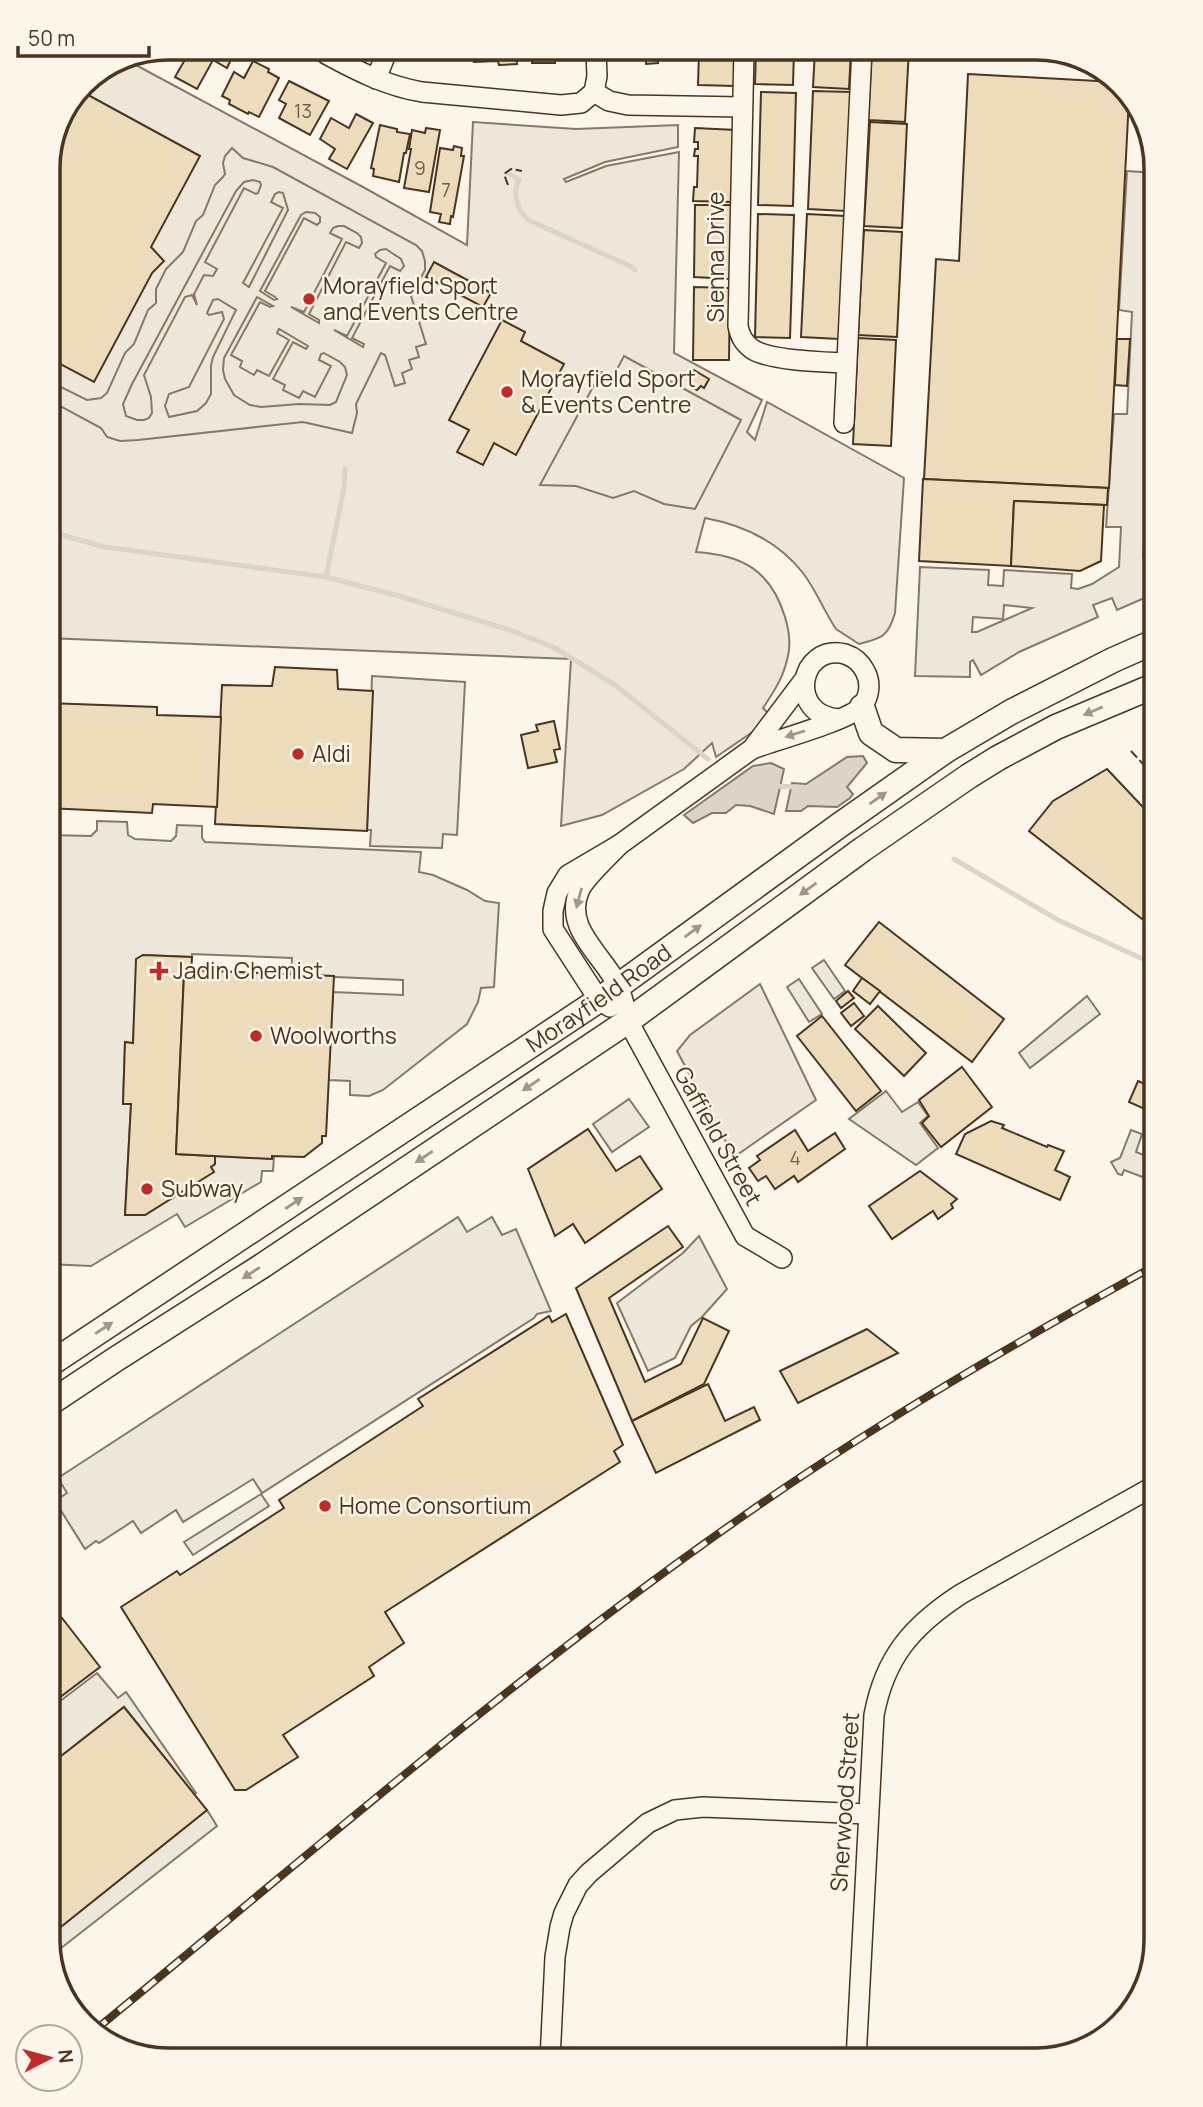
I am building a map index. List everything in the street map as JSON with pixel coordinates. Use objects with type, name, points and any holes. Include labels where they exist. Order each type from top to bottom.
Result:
[{"type":"main road","name":"Morayfield Road","points":[[60,1357],[609,993],[945,751],[1011,712],[1144,646]]},
{"type":"main road","name":"Morayfield Road","points":[[60,1396],[262,1266],[628,1021],[873,842],[969,776],[1056,727],[1144,690]]},
{"type":"main road","points":[[862,707],[871,733],[896,750],[945,751]]},
{"type":"street","points":[[338,60],[400,88],[561,105],[581,103],[594,92],[596,60]]},
{"type":"street","points":[[376,79],[384,60]]},
{"type":"street","name":"Sienna Drive","points":[[744,60],[738,326],[741,338],[754,350],[781,357],[846,363]]},
{"type":"street","points":[[844,422],[862,60]]},
{"type":"street","points":[[594,92],[609,101],[628,105],[743,107]]},
{"type":"street","points":[[628,1021],[609,993],[553,929],[556,893],[568,875],[620,845],[752,749],[818,659],[835,653],[849,656],[863,666],[869,681],[867,699],[852,715],[752,749]]},
{"type":"street","points":[[804,680],[807,700],[813,708],[829,718],[839,719]]},
{"type":"street","name":"Gaffield Street","points":[[628,1021],[745,1236],[782,1258]]},
{"type":"street","name":"Sherwood Street","points":[[857,2048],[872,1736],[878,1696],[892,1661],[912,1633],[940,1608],[1144,1492]]},
{"type":"street","points":[[551,2047],[555,1956],[564,1913],[578,1885],[589,1872],[648,1823],[675,1810],[703,1807],[868,1814]]},
{"type":"shaded area","points":[[135,65],[467,245],[473,122],[576,129],[678,125],[678,147],[605,162],[564,179],[566,182],[606,166],[679,152],[674,353],[762,400],[747,432],[755,440],[767,402],[904,478],[895,613],[887,632],[879,638],[859,644],[836,629],[808,580],[793,562],[771,543],[733,525],[705,518],[696,552],[728,557],[753,568],[772,588],[785,617],[789,638],[788,655],[780,679],[763,708],[769,714],[754,731],[716,757],[712,743],[684,769],[602,815],[561,826],[571,659],[60,639],[60,161],[63,140],[71,120],[96,86]]},
{"type":"shaded area","points":[[232,148],[243,158],[273,167],[416,245],[422,251],[425,270],[411,296],[426,344],[416,347],[419,357],[409,360],[412,369],[402,373],[405,383],[395,386],[385,355],[381,353],[356,404],[357,413],[352,433],[303,422],[120,441],[107,437],[101,428],[60,406],[60,386],[87,400],[101,398],[107,393],[125,353],[134,344],[148,310],[156,303],[156,289],[166,269],[183,252],[196,221],[203,215],[215,185],[225,174],[223,163]],"holes":[[[244,182],[260,182],[258,193],[244,188],[205,262],[217,269],[213,276],[204,275],[194,294],[197,305],[192,295],[185,297],[144,375],[151,397],[152,413],[144,420],[126,416],[123,404],[132,384],[236,191]],[[279,192],[283,193],[288,210],[249,287],[243,283],[283,208],[271,202]],[[306,212],[315,213],[320,217],[320,222],[317,225],[304,218],[265,291],[277,299],[274,300],[260,291],[301,215]],[[344,226],[357,233],[362,243],[359,248],[346,242],[309,314],[319,320],[319,323],[291,307],[304,312],[342,239],[330,233],[333,228]],[[386,249],[401,259],[404,266],[400,271],[390,266],[352,338],[364,344],[363,347],[334,330],[347,336],[386,263],[376,257],[375,254]],[[257,297],[273,306],[260,302],[231,355],[242,361],[240,367],[254,375],[257,370],[269,376],[289,340],[277,333],[279,329],[308,346],[306,349],[293,342],[273,379],[285,385],[283,390],[299,398],[303,391],[315,397],[331,366],[319,360],[324,353],[340,362],[347,375],[336,402],[330,405],[261,407],[250,405],[234,395],[225,379],[224,358]],[[218,299],[236,310],[213,357],[211,394],[197,411],[169,417],[165,406],[169,394],[189,387],[224,319],[222,312],[209,315],[207,313],[213,300]]]},
{"type":"shaded area","points":[[1127,171],[1144,172],[1144,598],[1117,610],[1112,598],[1093,605],[1098,617],[1019,652],[981,675],[973,660],[970,662],[970,677],[915,676],[920,567],[989,570],[988,585],[1003,586],[1004,570],[1072,574],[1071,588],[1078,589],[1092,584],[1119,567],[1121,527],[1106,527],[1114,414],[1127,414],[1132,312],[1119,310]],"holes":[[[1004,605],[1032,608],[972,632],[973,617],[1003,619]]]},
{"type":"shaded area","points":[[624,356],[741,420],[695,509],[664,504],[634,491],[613,498],[576,486],[540,485],[601,372],[613,377]]},
{"type":"shaded area","points":[[372,676],[465,682],[457,835],[443,834],[442,848],[370,846],[371,830],[367,830]]},
{"type":"shaded area","points":[[863,756],[867,763],[847,787],[853,794],[850,798],[837,807],[808,806],[801,811],[786,811],[792,783],[806,784],[847,757]]},
{"type":"shaded area","points":[[771,763],[784,769],[774,814],[750,806],[736,805],[726,813],[712,813],[693,823],[684,815],[753,766]]},
{"type":"shaded area","points":[[97,821],[127,822],[128,835],[135,839],[171,841],[176,836],[177,825],[202,826],[202,838],[205,842],[421,852],[419,872],[433,875],[485,901],[499,903],[494,987],[481,988],[478,1002],[467,1024],[383,1090],[369,1096],[350,1095],[350,1081],[328,1080],[333,992],[403,995],[403,980],[291,975],[292,958],[143,955],[137,959],[133,1043],[125,1043],[123,1103],[131,1104],[125,1215],[145,1215],[213,1172],[211,1167],[215,1164],[215,1156],[272,1159],[274,1156],[273,1171],[262,1171],[261,1182],[185,1227],[177,1214],[91,1266],[60,1265],[60,835],[91,836],[97,830]]},
{"type":"shaded area","points":[[824,960],[845,991],[834,999],[812,968]]},
{"type":"shaded area","points":[[799,979],[822,1014],[809,1022],[787,987]]},
{"type":"shaded area","points":[[760,984],[816,1100],[734,1157],[677,1051],[690,1035]]},
{"type":"shaded area","points":[[1087,996],[1100,1014],[1030,1068],[1019,1053]]},
{"type":"shaded area","points":[[886,1091],[902,1112],[918,1102],[928,1116],[920,1123],[938,1148],[916,1165],[849,1119]]},
{"type":"shaded area","points":[[629,1099],[649,1127],[612,1152],[593,1124]]},
{"type":"shaded area","points":[[1131,1130],[1142,1134],[1136,1152],[1144,1155],[1144,1178],[1124,1170],[1122,1175],[1118,1174],[1111,1162],[1120,1158]]},
{"type":"shaded area","points":[[458,1217],[467,1232],[492,1217],[502,1235],[516,1229],[551,1311],[537,1314],[262,1493],[253,1479],[183,1522],[176,1510],[141,1533],[133,1521],[85,1549],[60,1509],[60,1498],[67,1493],[60,1477]]},
{"type":"shaded area","points":[[699,1236],[727,1289],[691,1326],[675,1358],[648,1371],[617,1303],[683,1253]]},
{"type":"shaded area","points":[[261,1494],[269,1506],[193,1555],[184,1542]]},
{"type":"shaded area","points":[[97,1673],[118,1698],[126,1692],[196,1793],[194,1794],[124,1707],[60,1757],[60,1701]]},
{"type":"shaded area","points":[[207,1810],[217,1826],[61,1948],[60,1928]]},
{"type":"building","points":[[185,60],[213,60],[197,89],[175,77]]},
{"type":"building","points":[[213,60],[231,60],[227,68]]},
{"type":"building","points":[[517,60],[517,64],[499,65],[498,61],[474,62]]},
{"type":"building","points":[[532,60],[555,60],[555,63],[532,63]]},
{"type":"building","points":[[646,60],[658,60],[658,63],[646,64]]},
{"type":"building","points":[[699,60],[735,60],[734,86],[698,85]]},
{"type":"building","points":[[756,60],[794,60],[793,85],[755,84]]},
{"type":"building","points":[[814,60],[850,60],[849,89],[813,87]]},
{"type":"building","points":[[871,60],[908,60],[905,122],[868,120]]},
{"type":"building","points":[[253,61],[279,78],[259,117],[229,104],[230,100],[222,96],[234,72],[244,78]]},
{"type":"building","points":[[968,74],[1100,81],[1107,86],[1128,113],[1109,488],[924,479],[936,259],[959,261]]},
{"type":"building","points":[[289,81],[329,101],[310,135],[279,118],[286,104],[279,100]]},
{"type":"building","points":[[813,91],[851,92],[846,211],[808,209]]},
{"type":"building","points":[[761,92],[796,93],[793,206],[758,205]]},
{"type":"building","points":[[88,95],[200,156],[151,247],[164,261],[152,273],[94,382],[60,364],[60,161],[63,140],[71,120]]},
{"type":"building","points":[[356,114],[373,123],[347,169],[329,159],[335,149],[320,139],[331,118],[349,128]]},
{"type":"building","points":[[870,122],[907,124],[902,228],[864,226]]},
{"type":"building","points":[[380,125],[410,134],[399,182],[373,176],[374,169],[371,168]]},
{"type":"building","points":[[426,128],[440,130],[429,192],[404,188],[412,130],[425,133]]},
{"type":"building","points":[[695,128],[736,130],[733,202],[693,201],[694,187],[697,187],[698,156],[694,156],[695,149],[698,149],[698,142],[694,142]]},
{"type":"building","points":[[454,146],[462,148],[461,156],[464,156],[450,224],[439,222],[441,214],[430,212],[440,148],[453,150]]},
{"type":"building","points":[[695,205],[732,205],[730,279],[694,277]]},
{"type":"building","points":[[758,214],[794,215],[790,338],[755,337]]},
{"type":"building","points":[[807,214],[845,216],[839,339],[801,337]]},
{"type":"building","points":[[864,230],[902,232],[897,337],[858,335]]},
{"type":"building","points":[[434,262],[491,293],[483,307],[426,277]]},
{"type":"building","points":[[694,287],[730,288],[729,360],[693,360]]},
{"type":"building","name":"Morayfield Sport & Events Centre","points":[[502,320],[525,332],[521,341],[564,364],[516,455],[494,443],[483,465],[457,452],[469,430],[449,420]]},
{"type":"building","points":[[858,338],[896,340],[891,446],[853,444]]},
{"type":"building","points":[[1117,339],[1130,339],[1127,386],[1115,385]]},
{"type":"building","points":[[694,370],[709,379],[704,388],[701,386],[697,390],[690,386],[689,379]]},
{"type":"building","points":[[923,479],[1108,488],[1107,505],[1014,501],[1011,566],[919,561]]},
{"type":"building","points":[[1014,501],[1104,505],[1101,561],[1080,571],[1011,566]]},
{"type":"building","points":[[275,667],[337,670],[338,689],[373,691],[367,831],[215,824],[222,685],[272,686]]},
{"type":"building","points":[[60,703],[157,707],[157,715],[221,717],[217,807],[153,804],[152,813],[60,809]]},
{"type":"building","points":[[554,721],[560,749],[554,750],[557,762],[528,768],[521,735],[538,731],[536,725]]},
{"type":"building","points":[[1107,769],[1144,808],[1142,919],[1029,831],[1053,801]]},
{"type":"building","points":[[879,922],[1004,1019],[972,1062],[845,965]]},
{"type":"building","points":[[143,955],[192,957],[191,974],[184,974],[176,1154],[215,1156],[215,1164],[211,1167],[214,1172],[145,1215],[125,1215],[131,1104],[123,1104],[125,1042],[133,1043],[136,959]]},
{"type":"building","name":"Woolworths","points":[[191,970],[334,976],[326,1136],[322,1136],[322,1143],[304,1157],[272,1156],[272,1159],[176,1154],[184,974],[191,974]]},
{"type":"building","points":[[862,978],[880,991],[870,1004],[853,991]]},
{"type":"building","points":[[848,991],[854,998],[841,1008],[836,1001]]},
{"type":"building","points":[[854,1003],[864,1016],[851,1026],[841,1013]]},
{"type":"building","points":[[878,1006],[926,1053],[904,1076],[855,1029]]},
{"type":"building","points":[[822,1016],[881,1091],[856,1111],[797,1036]]},
{"type":"building","points":[[962,1067],[992,1107],[941,1147],[922,1123],[929,1116],[919,1100]]},
{"type":"building","points":[[1138,1081],[1144,1084],[1144,1109],[1129,1102]]},
{"type":"building","points":[[991,1121],[1047,1147],[1048,1145],[1064,1151],[1055,1170],[1070,1177],[1060,1200],[956,1154],[965,1134]]},
{"type":"building","points":[[588,1129],[616,1171],[640,1156],[662,1189],[585,1243],[573,1224],[555,1236],[528,1169]]},
{"type":"building","points":[[795,1130],[808,1151],[835,1133],[845,1149],[798,1182],[794,1176],[775,1189],[766,1176],[758,1181],[749,1168],[760,1160],[757,1156]]},
{"type":"building","points":[[920,1171],[957,1199],[951,1204],[953,1208],[938,1219],[933,1211],[892,1239],[869,1206]]},
{"type":"building","points":[[668,1226],[683,1247],[609,1298],[645,1382],[681,1364],[703,1318],[729,1331],[704,1384],[632,1421],[576,1288]]},
{"type":"building","points":[[566,1314],[623,1445],[614,1451],[620,1462],[385,1612],[404,1643],[369,1667],[374,1676],[283,1735],[298,1757],[246,1790],[235,1790],[121,1607],[177,1571],[180,1575],[284,1508],[279,1500],[423,1406],[418,1399],[549,1316],[552,1322]]},
{"type":"building","points":[[867,1329],[898,1353],[798,1403],[780,1371]]},
{"type":"building","points":[[708,1384],[725,1421],[754,1407],[760,1420],[656,1473],[632,1421]]},
{"type":"building","points":[[62,1618],[100,1667],[60,1697]]},
{"type":"building","points":[[124,1707],[207,1810],[60,1928],[60,1757]]},
{"type":"waterway","points":[[508,173],[519,180],[517,201],[528,220],[635,270]]},
{"type":"waterway","points":[[326,577],[344,488],[345,469]]},
{"type":"waterway","points":[[60,535],[105,547],[326,577],[510,630],[555,648],[615,685],[708,759]]},
{"type":"waterway","points":[[774,786],[796,787]]},
{"type":"waterway","points":[[954,859],[1058,920],[1144,959]]},
{"type":"railway","points":[[102,2025],[492,1704],[655,1579],[790,1484],[892,1418],[1144,1272]]},
{"type":"fence","points":[[508,185],[504,174],[511,169],[522,171]]},
{"type":"fence","points":[[1131,751],[1144,765]]},
{"type":"place","name":"Morayfield Sport and Events Centre","points":[[309,299]]},
{"type":"place","name":"Morayfield Sport & Events Centre","points":[[507,392]]},
{"type":"place","name":"Aldi","points":[[298,754]]},
{"type":"place","name":"Jadin Chemist","points":[[159,971]]},
{"type":"place","name":"Woolworths","points":[[256,1036]]},
{"type":"place","name":"Subway","points":[[147,1189]]},
{"type":"place","name":"Home Consortium","points":[[325,1506]]}]
